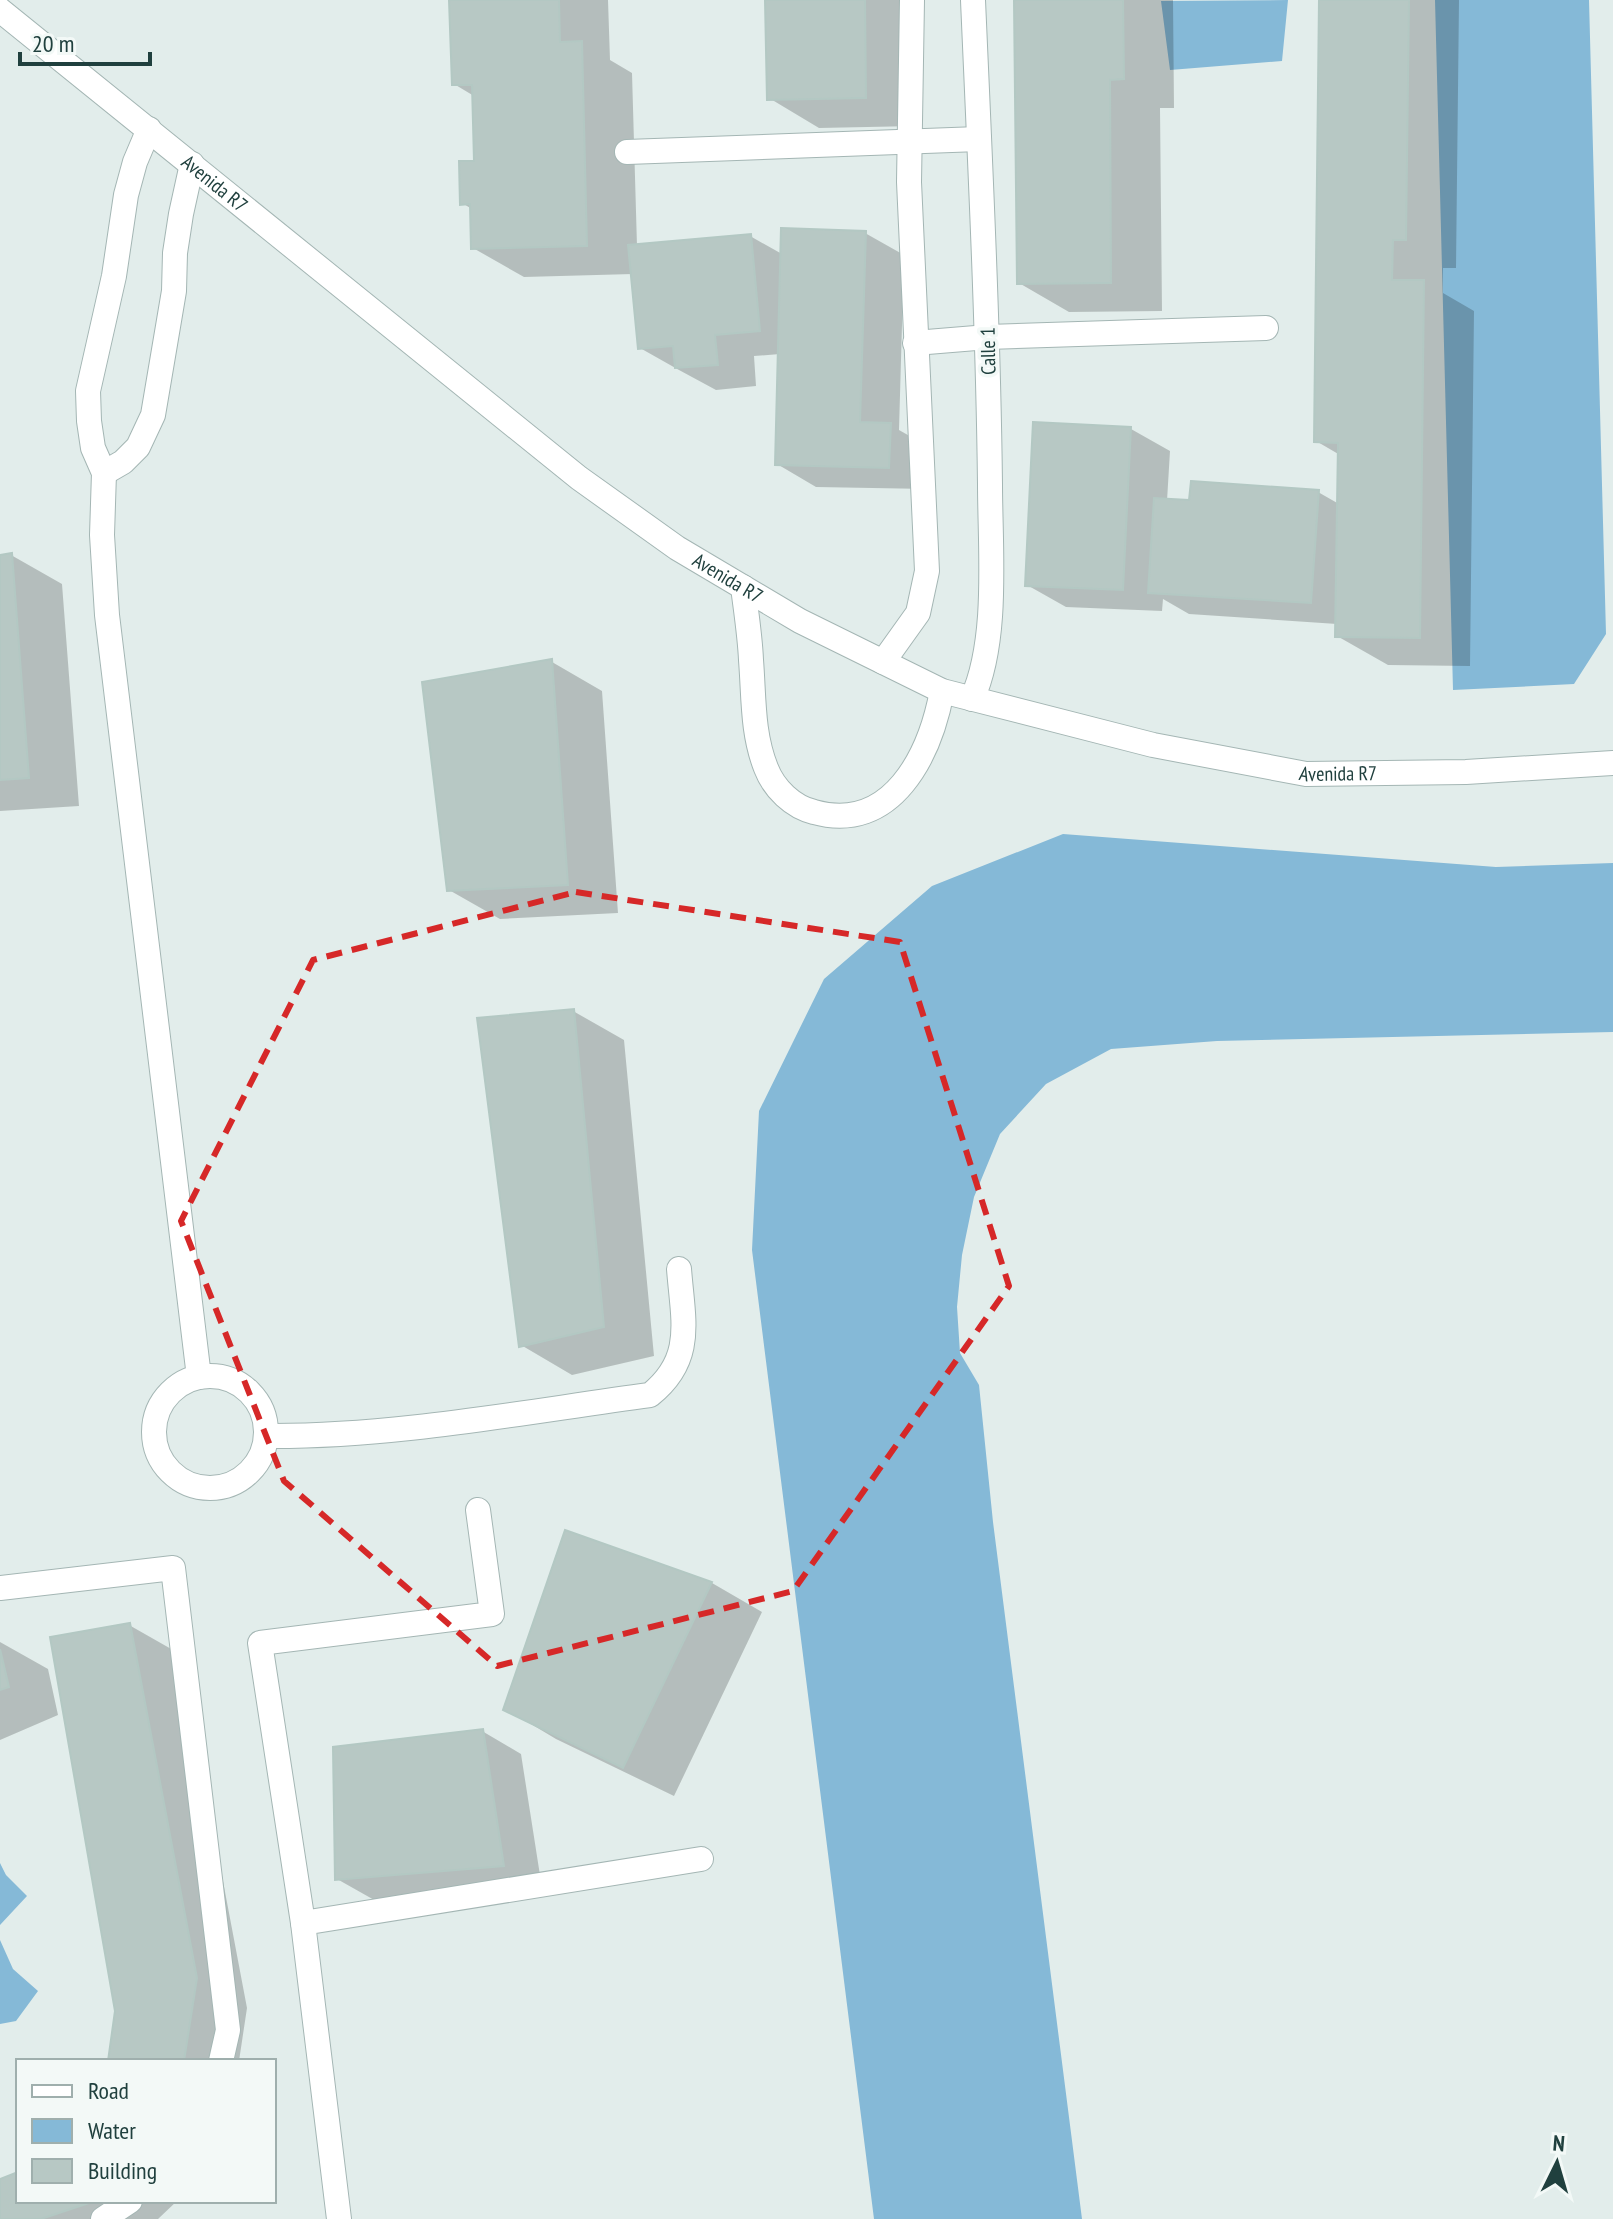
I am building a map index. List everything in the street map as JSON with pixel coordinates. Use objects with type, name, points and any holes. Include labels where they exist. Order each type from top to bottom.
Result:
[{"type":"street","points":[[883,662],[918,613],[927,571],[915,343],[910,142],[912,0]]},
{"type":"street","name":"Calle 1","points":[[972,699],[982,677],[991,598],[988,337],[973,0]]},
{"type":"street","name":"Avenida R7","points":[[0,10],[579,478],[677,548],[800,621],[942,691],[1153,745],[1306,774],[1466,772],[1613,763]]},
{"type":"street","points":[[149,129],[126,195],[114,276],[88,391],[89,421],[93,448],[104,473],[102,535],[107,615],[199,1377]]},
{"type":"street","points":[[627,152],[979,139]]},
{"type":"street","points":[[104,473],[123,462],[138,447],[153,415],[174,291],[175,253],[181,214],[192,164]]},
{"type":"street","points":[[915,343],[988,337],[1266,328]]},
{"type":"street","points":[[743,587],[752,663],[754,720],[759,745],[767,770],[777,787],[791,801],[808,811],[827,816],[847,816],[866,812],[884,802],[915,768],[928,744],[942,691]]},
{"type":"street","points":[[266,1436],[312,1436],[409,1428],[650,1395],[665,1383],[682,1351],[684,1335],[679,1269]]},
{"type":"street","points":[[199,1377],[229,1379],[253,1395],[266,1422],[263,1451],[247,1475],[234,1482],[205,1488],[178,1478],[167,1469],[154,1442],[156,1413],[163,1399],[173,1389],[199,1377]]},
{"type":"street","points":[[339,2219],[303,1923],[260,1643],[492,1614],[478,1510]]},
{"type":"street","points":[[0,1588],[173,1568],[228,2030],[221,2059]]},
{"type":"street","points":[[303,1923],[701,1859]]},
{"type":"street","points":[[103,2219],[127,2203]]},
{"type":"highlighted area","points":[[576,892],[900,942],[1009,1286],[793,1591],[497,1666],[284,1481],[181,1221],[313,960]]},
{"type":"water","points":[[1288,0],[1282,61],[1170,70],[1161,1]]},
{"type":"water","points":[[1435,0],[1589,0],[1606,634],[1574,684],[1453,690]]},
{"type":"water","points":[[1063,834],[1496,867],[1613,863],[1613,1032],[1217,1041],[1111,1049],[1046,1084],[1000,1134],[974,1197],[962,1255],[957,1307],[960,1353],[979,1385],[993,1522],[1082,2219],[874,2219],[752,1250],[759,1111],[824,979],[932,886]]},
{"type":"water","points":[[0,1863],[6,1875],[27,1896],[0,1925]]},
{"type":"water","points":[[0,1940],[13,1969],[38,1991],[16,2021],[0,2024]]},
{"type":"building","points":[[449,0],[559,0],[560,42],[582,41],[587,246],[471,249],[470,204],[460,205],[459,161],[474,161],[472,85],[452,85]]},
{"type":"building","points":[[765,0],[865,0],[866,98],[767,100]]},
{"type":"building","points":[[1014,0],[1123,0],[1124,79],[1110,80],[1111,283],[1017,284]]},
{"type":"building","points":[[1319,0],[1409,0],[1406,240],[1393,240],[1392,280],[1424,280],[1420,638],[1335,637],[1338,443],[1314,442]]},
{"type":"building","points":[[781,228],[866,231],[860,422],[891,423],[889,468],[775,465]]},
{"type":"building","points":[[751,234],[760,331],[715,335],[718,365],[675,368],[673,346],[638,349],[628,245]]},
{"type":"building","points":[[1033,422],[1131,427],[1123,590],[1025,586]]},
{"type":"building","points":[[1191,481],[1319,490],[1311,603],[1148,593],[1154,498],[1189,500]]},
{"type":"building","points":[[12,553],[29,778],[0,780],[0,555]]},
{"type":"building","points":[[552,659],[568,885],[447,891],[422,682]]},
{"type":"building","points":[[574,1009],[604,1327],[519,1347],[477,1018]]},
{"type":"building","points":[[565,1530],[712,1582],[623,1768],[503,1710]]},
{"type":"building","points":[[130,1623],[197,1978],[184,2059],[108,2059],[115,2011],[50,1637]]},
{"type":"building","points":[[0,1649],[9,1687],[0,1690]]},
{"type":"building","points":[[483,1729],[504,1866],[335,1880],[333,1747]]},
{"type":"building","points":[[16,2173],[16,2203],[89,2203],[41,2219],[0,2219],[0,2179]]}]
